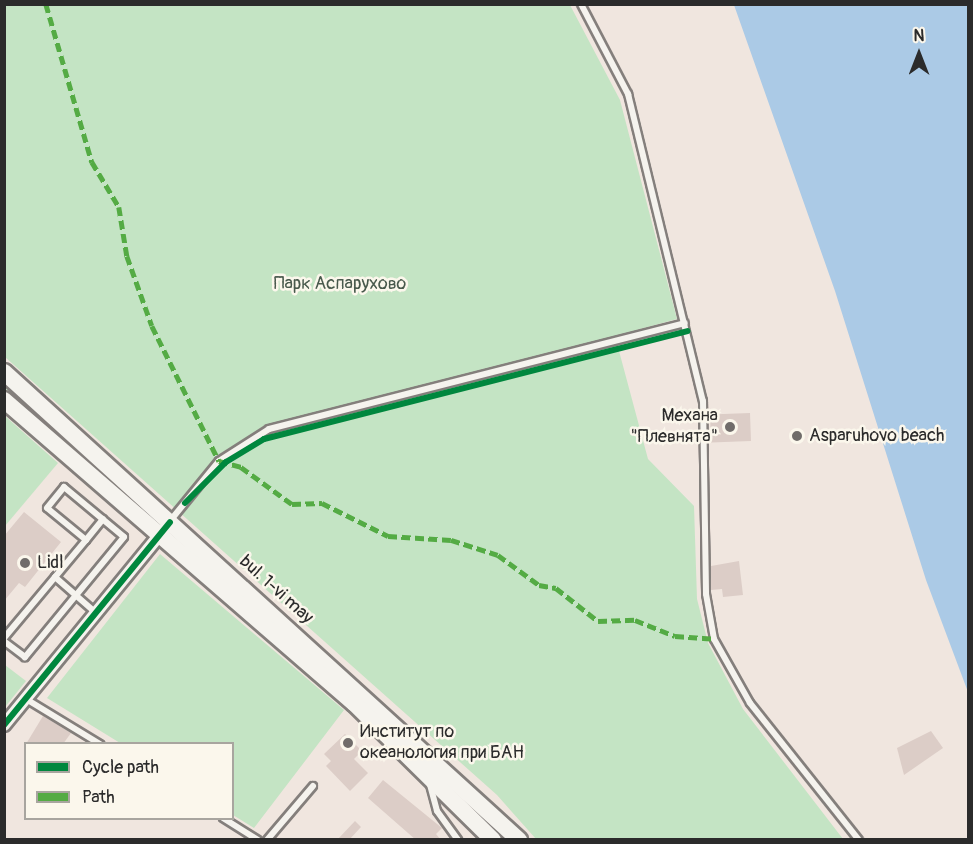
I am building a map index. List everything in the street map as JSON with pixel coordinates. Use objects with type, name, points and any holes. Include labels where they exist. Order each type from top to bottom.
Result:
[{"type":"main road","name":"bul. 1-vi may","points":[[4,372],[165,528],[354,703],[493,840]]},
{"type":"main road","name":"bul. 1-vi may","points":[[4,399],[165,528],[519,840]]},
{"type":"street","points":[[4,725],[165,528]]},
{"type":"lane","points":[[580,4],[628,94],[685,322],[707,441],[706,594],[714,639],[750,702],[859,840]]},
{"type":"lane","points":[[165,528],[219,461],[269,429],[685,322]]},
{"type":"lane","points":[[86,540],[47,508],[64,487],[103,519],[124,537],[25,657],[4,640],[55,577],[86,540],[103,519]]},
{"type":"lane","points":[[55,577],[96,613]]},
{"type":"lane","points":[[26,699],[97,742]]},
{"type":"lane","points":[[428,778],[437,811],[458,840]]},
{"type":"lane","points":[[267,840],[313,786]]},
{"type":"lane","points":[[225,820],[258,840]]},
{"type":"green space","name":"Парк Аспарухово","points":[[5,5],[570,5],[620,100],[677,319],[615,336],[648,459],[694,506],[697,599],[708,643],[743,709],[843,839],[536,839],[497,795],[5,357]]},
{"type":"green space","points":[[4,377],[150,516],[5,393]]},
{"type":"green space","points":[[5,416],[58,463],[5,526]]},
{"type":"green space","points":[[160,554],[344,710],[254,828],[234,816],[234,742],[118,742],[47,698]]},
{"type":"green space","points":[[5,665],[26,681],[5,707]]},
{"type":"water","points":[[734,5],[968,5],[968,692],[926,580],[835,291]]},
{"type":"building","name":"Механа \"Плевнята\"","points":[[750,413],[751,441],[711,442],[710,414]]},
{"type":"building","name":"Lidl","points":[[24,512],[61,542],[25,587],[19,583],[4,601],[4,536]]},
{"type":"building","points":[[739,561],[743,595],[723,597],[722,589],[711,590],[711,566]]},
{"type":"building","points":[[43,716],[71,733],[64,742],[27,742]]},
{"type":"building","points":[[931,731],[943,748],[904,775],[897,748]]},
{"type":"building","points":[[345,734],[362,751],[354,759],[368,773],[350,791],[326,766],[331,761],[324,754]]},
{"type":"building","points":[[383,780],[442,828],[436,834],[441,840],[416,840],[368,798]]},
{"type":"building","points":[[355,821],[361,827],[349,840],[337,840]]},
{"type":"marked path","points":[[46,4],[92,162],[119,207],[127,256],[152,326],[219,461],[241,467],[292,504],[322,503],[388,536],[451,540],[498,555],[539,585],[556,588],[598,621],[635,620],[675,636],[714,639]]},
{"type":"cycle path","points":[[185,503],[226,462],[264,439],[687,331]]},
{"type":"cycle path","points":[[4,725],[170,522]]},
{"type":"place","name":"Механа \"Плевнята\"","points":[[730,427]]},
{"type":"place","name":"Asparuhovo beach","points":[[797,436]]},
{"type":"place","name":"Lidl","points":[[25,563]]},
{"type":"place","name":"Институт по океанология при БАН","points":[[348,743]]}]
